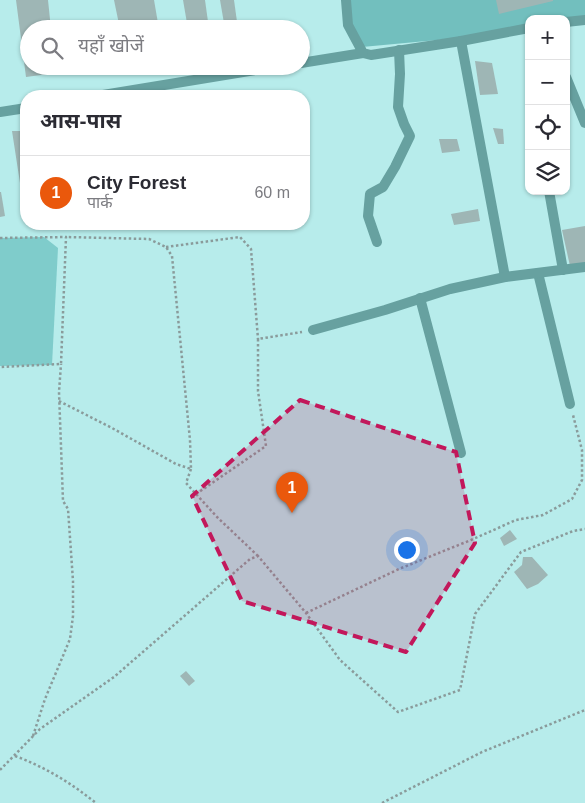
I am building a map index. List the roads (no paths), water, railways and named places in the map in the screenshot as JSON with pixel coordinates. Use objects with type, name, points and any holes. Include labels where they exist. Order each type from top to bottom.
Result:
[{"type":"street","points":[[346,0],[348,25],[363,53]]},
{"type":"street","points":[[570,22],[585,20]]},
{"type":"street","points":[[310,62],[363,53],[371,55],[525,29]]},
{"type":"street","points":[[461,40],[504,277]]},
{"type":"street","points":[[377,242],[368,216],[370,194],[383,187],[395,168],[410,136],[398,107],[399,50]]},
{"type":"street","points":[[134,90],[225,75]]},
{"type":"street","points":[[570,87],[585,123]]},
{"type":"street","points":[[0,112],[20,109]]},
{"type":"street","points":[[550,195],[563,270]]},
{"type":"street","points":[[313,330],[450,289],[504,277],[585,267]]},
{"type":"street","points":[[538,273],[570,404]]},
{"type":"street","points":[[420,298],[461,453]]},
{"type":"place","name":"City Forest","points":[[292,513]]}]
